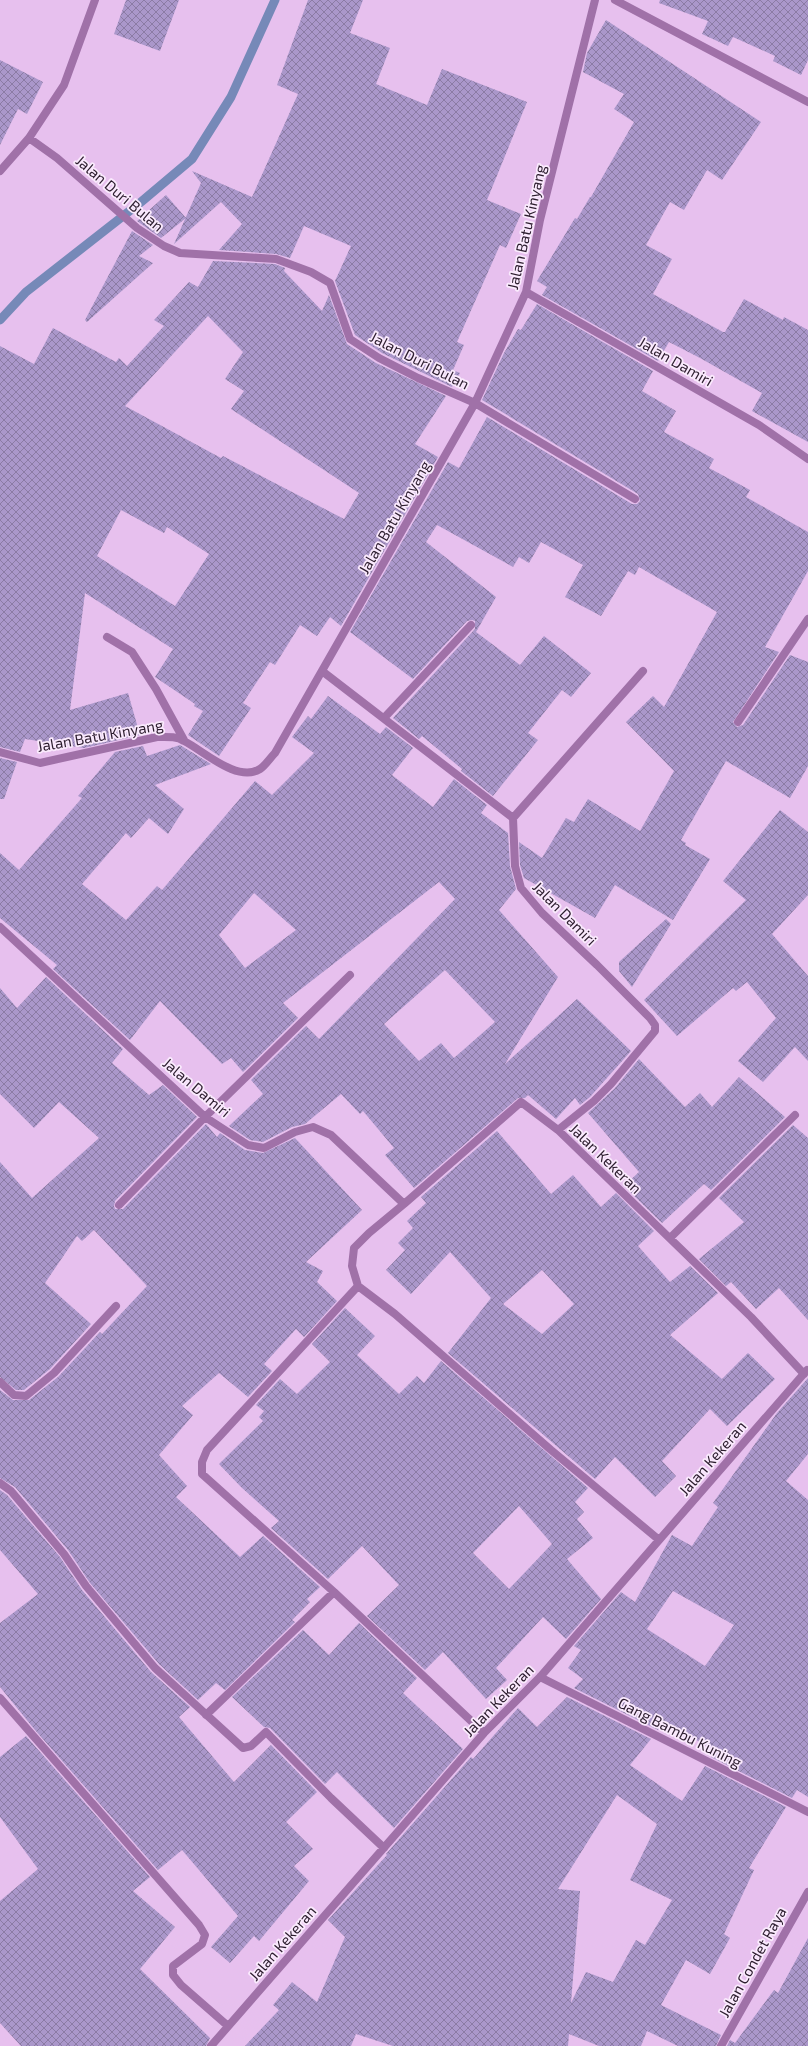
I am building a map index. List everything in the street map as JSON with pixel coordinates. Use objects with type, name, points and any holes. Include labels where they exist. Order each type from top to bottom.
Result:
[{"type":"street","points":[[0,171],[29,138],[64,85],[95,0]]},
{"type":"street","name":"Jalan Batu Kinyang","points":[[0,752],[40,763],[157,737],[170,736],[184,740],[233,771],[247,774],[260,769],[275,753],[475,403],[526,292],[540,220],[595,0]]},
{"type":"street","points":[[615,0],[808,102]]},
{"type":"street","name":"Jalan Duri Bulan","points":[[29,138],[57,158],[121,212],[137,228],[164,246],[180,253],[276,259],[311,272],[330,283],[350,338],[379,358],[475,403],[635,499]]},
{"type":"street","name":"Jalan Damiri","points":[[526,292],[759,425],[808,459]]},
{"type":"street","points":[[738,722],[808,619]]},
{"type":"street","points":[[384,718],[471,625]]},
{"type":"street","points":[[107,637],[132,652],[156,689],[184,740]]},
{"type":"street","points":[[322,671],[513,818],[643,671]]},
{"type":"street","name":"Jalan Damiri","points":[[513,818],[515,866],[521,888],[542,913],[602,970],[650,1018],[655,1025],[655,1031],[611,1084],[594,1101],[558,1130]]},
{"type":"street","name":"Jalan Damiri","points":[[0,927],[205,1117],[248,1145],[264,1148],[295,1132],[313,1127],[331,1135],[404,1204]]},
{"type":"street","points":[[119,1205],[205,1117],[350,976]]},
{"type":"street","name":"Jalan Kekeran","points":[[212,2046],[484,1733],[540,1677],[806,1371],[558,1130],[521,1102],[404,1204]]},
{"type":"street","points":[[670,1238],[795,1115]]},
{"type":"street","points":[[404,1204],[369,1233],[354,1248],[352,1266],[358,1286],[395,1314],[551,1450],[658,1540]]},
{"type":"street","points":[[358,1286],[207,1450],[202,1462],[202,1474],[334,1592],[484,1733]]},
{"type":"street","points":[[0,1382],[14,1395],[26,1396],[54,1374],[116,1306]]},
{"type":"street","points":[[0,1483],[16,1497],[64,1554],[86,1586],[155,1668],[243,1748],[251,1746],[266,1732],[331,1798],[384,1848]]},
{"type":"street","points":[[206,1715],[334,1592]]},
{"type":"street","name":"Gang Bambu Kuning","points":[[540,1677],[808,1812]]},
{"type":"street","points":[[0,1698],[199,1924],[205,1935],[202,1944],[173,1966],[173,1975],[181,1985],[228,2026]]},
{"type":"street","name":"Jalan Condet Raya","points":[[721,2046],[808,1892]]},
{"type":"building","points":[[126,0],[179,0],[160,51],[114,34]]},
{"type":"building","points":[[308,0],[363,0],[350,33],[390,48],[376,84],[427,105],[442,69],[527,102],[487,200],[521,214],[506,248],[500,245],[457,342],[464,345],[453,370],[460,373],[452,387],[382,353],[355,335],[335,281],[351,246],[304,226],[290,258],[276,254],[219,250],[242,224],[221,202],[174,244],[201,183],[192,171],[252,197],[298,94],[277,85]]},
{"type":"building","points":[[660,0],[808,0],[808,60],[801,75],[773,61],[775,56],[733,37],[728,46],[702,34],[708,21],[659,3]]},
{"type":"building","points":[[606,20],[761,122],[722,180],[707,170],[684,210],[670,202],[646,245],[672,259],[653,294],[723,332],[725,332],[744,299],[783,320],[784,317],[808,330],[808,442],[752,411],[762,393],[700,358],[669,342],[658,361],[542,295],[547,287],[537,281],[575,218],[577,219],[591,197],[634,122],[614,109],[624,94],[583,72],[587,53]]},
{"type":"building","points":[[0,60],[43,82],[27,114],[18,109],[0,145]]},
{"type":"building","points":[[166,195],[186,218],[161,238],[137,221]]},
{"type":"building","points":[[132,231],[153,245],[139,256],[153,263],[87,322],[85,320]]},
{"type":"building","points":[[213,261],[275,264],[285,268],[284,271],[322,311],[329,295],[347,344],[376,363],[446,396],[415,444],[438,457],[341,626],[330,617],[317,636],[300,625],[275,665],[270,662],[243,703],[251,708],[219,756],[188,735],[203,711],[155,677],[173,649],[85,593],[70,710],[128,693],[140,735],[84,748],[25,739],[20,752],[0,747],[0,346],[34,364],[53,328],[116,362],[119,358],[127,366],[164,326],[154,320],[189,282],[198,287]],"holes":[[[208,316],[243,352],[225,379],[244,391],[231,409],[359,493],[344,519],[223,456],[221,458],[125,406]],[[121,510],[164,533],[167,527],[209,554],[175,606],[97,556]]]},
{"type":"building","points":[[537,304],[653,371],[642,391],[676,411],[664,432],[714,459],[709,468],[750,490],[746,497],[808,532],[808,571],[765,647],[779,652],[733,722],[737,727],[743,725],[790,655],[808,662],[808,766],[790,798],[726,761],[681,840],[686,843],[685,845],[710,859],[673,920],[615,885],[595,918],[524,878],[520,865],[519,842],[542,858],[566,818],[574,822],[588,799],[640,831],[674,771],[626,722],[653,696],[664,707],[717,612],[639,567],[635,575],[628,571],[601,616],[565,597],[583,565],[541,542],[529,563],[519,557],[513,567],[437,525],[426,542],[496,597],[476,632],[520,665],[544,636],[591,673],[571,697],[562,690],[528,733],[538,740],[493,796],[461,771],[462,769],[422,736],[419,739],[393,718],[475,629],[475,621],[467,621],[413,679],[350,632],[448,462],[459,468],[487,417],[632,504],[637,504],[640,501],[638,494],[482,400],[504,353],[518,329],[521,330]]},
{"type":"building","points":[[328,696],[380,734],[386,727],[413,748],[392,775],[433,807],[454,779],[487,805],[481,813],[508,833],[510,866],[516,889],[499,910],[558,977],[505,1064],[577,999],[631,1051],[590,1097],[580,1105],[575,1098],[556,1119],[528,1095],[525,1098],[518,1098],[414,1188],[385,1155],[394,1148],[363,1111],[360,1114],[341,1094],[305,1124],[292,1127],[263,1142],[250,1140],[229,1126],[263,1094],[251,1080],[306,1026],[319,1039],[455,899],[439,882],[283,1003],[298,1018],[243,1072],[231,1058],[222,1064],[160,1001],[130,1040],[53,969],[57,965],[0,918],[0,853],[19,870],[82,798],[78,796],[115,752],[143,746],[147,756],[180,745],[211,764],[155,785],[184,809],[168,834],[149,818],[131,838],[126,833],[82,884],[126,920],[157,886],[162,890],[255,781],[272,795],[314,753],[292,737],[308,716],[311,719]],"holes":[[[254,893],[296,930],[245,968],[219,935]],[[445,970],[495,1022],[454,1058],[441,1043],[419,1061],[384,1024]]]},
{"type":"building","points":[[0,758],[17,762],[4,799],[0,799]]},
{"type":"building","points":[[780,810],[808,832],[808,895],[772,934],[808,976],[808,1061],[795,1047],[763,1082],[738,1061],[776,1018],[747,982],[736,991],[733,988],[677,1036],[644,1000],[746,900],[723,881]]},
{"type":"building","points":[[666,919],[671,924],[632,987],[619,971],[619,962]]},
{"type":"building","points":[[46,977],[123,1049],[112,1063],[149,1095],[163,1085],[197,1117],[115,1201],[115,1209],[123,1209],[206,1124],[217,1137],[220,1133],[245,1150],[263,1153],[295,1138],[362,1210],[306,1262],[323,1271],[317,1282],[337,1301],[304,1337],[296,1329],[264,1364],[272,1371],[248,1397],[219,1373],[182,1406],[193,1415],[159,1455],[187,1486],[176,1497],[240,1557],[263,1536],[320,1587],[307,1599],[310,1602],[292,1620],[295,1622],[225,1690],[216,1683],[198,1700],[159,1664],[90,1583],[68,1550],[15,1487],[0,1478],[0,1390],[13,1400],[29,1400],[58,1377],[100,1332],[102,1334],[147,1286],[94,1230],[82,1241],[77,1236],[45,1283],[91,1324],[50,1369],[24,1390],[16,1390],[0,1377],[0,1162],[32,1198],[99,1138],[59,1102],[34,1128],[0,1094],[0,988],[17,1008]]},
{"type":"building","points":[[639,1059],[685,1107],[700,1093],[712,1107],[739,1077],[785,1117],[711,1190],[704,1184],[662,1223],[624,1186],[639,1172],[588,1113],[615,1088]]},
{"type":"building","points":[[793,1125],[808,1138],[808,1320],[779,1288],[756,1309],[731,1282],[726,1286],[699,1259],[744,1222],[719,1198]]},
{"type":"building","points":[[497,1131],[551,1194],[573,1175],[601,1207],[616,1193],[654,1231],[638,1246],[670,1282],[690,1266],[718,1293],[670,1335],[722,1379],[748,1353],[775,1379],[727,1426],[710,1409],[662,1461],[676,1476],[655,1497],[615,1457],[595,1479],[448,1353],[491,1298],[450,1252],[411,1294],[386,1270],[405,1250],[398,1243],[413,1228],[407,1221],[426,1203],[421,1197]],"holes":[[[542,1270],[574,1304],[542,1334],[503,1304]]]},
{"type":"building","points":[[345,1308],[375,1336],[357,1355],[399,1394],[417,1376],[424,1383],[441,1361],[588,1488],[575,1502],[584,1512],[577,1519],[593,1538],[567,1559],[601,1599],[566,1639],[543,1617],[496,1668],[507,1680],[486,1699],[443,1652],[425,1670],[367,1616],[399,1585],[362,1546],[328,1579],[271,1528],[279,1521],[241,1487],[219,1464],[263,1421],[259,1417],[264,1411],[256,1405],[280,1379],[297,1394],[330,1362],[312,1344]],"holes":[[[519,1506],[552,1544],[509,1589],[473,1553]]]},
{"type":"building","points":[[808,1378],[808,1454],[786,1481],[808,1500],[808,1797],[797,1790],[792,1798],[711,1757],[716,1751],[664,1722],[658,1730],[574,1688],[583,1679],[568,1668],[581,1650],[574,1646],[621,1592],[635,1602],[672,1535],[692,1546],[718,1507],[713,1503],[777,1413]],"holes":[[[673,1591],[734,1625],[705,1666],[647,1629]]]},
{"type":"building","points":[[0,1490],[7,1495],[60,1557],[82,1590],[151,1672],[190,1707],[179,1717],[234,1782],[271,1745],[317,1792],[286,1822],[313,1849],[294,1866],[309,1881],[259,1941],[254,1936],[230,1963],[211,1947],[238,1916],[182,1850],[158,1870],[35,1730],[0,1687],[0,1623],[38,1594],[0,1550]]},
{"type":"building","points":[[359,1623],[417,1678],[403,1693],[463,1749],[394,1828],[337,1772],[325,1784],[270,1728],[264,1727],[232,1697],[303,1630],[329,1655]]},
{"type":"building","points":[[567,1697],[651,1739],[630,1765],[682,1801],[705,1766],[786,1807],[749,1868],[754,1870],[724,1934],[730,1938],[710,1974],[686,1960],[661,2005],[721,2035],[716,2046],[678,2046],[647,2031],[641,2046],[599,2046],[569,2034],[568,2046],[393,2046],[356,2034],[351,2046],[245,2046],[279,2010],[273,2005],[292,1982],[317,2002],[345,1937],[328,1920],[387,1855],[386,1854],[471,1757],[473,1759],[518,1708],[537,1727]],"holes":[[[617,1795],[657,1824],[630,1880],[672,1900],[645,1945],[636,1940],[613,1982],[586,1972],[571,2003],[580,1891],[558,1889]]]},
{"type":"building","points":[[26,1736],[150,1877],[133,1891],[175,1927],[140,1969],[210,2038],[206,2046],[21,2046],[0,2023],[0,1901],[38,1869],[0,1817],[0,1757]]},
{"type":"building","points":[[808,1938],[808,2046],[727,2046],[730,2040],[735,2043],[774,1990],[778,1993]]},
{"type":"waterway","points":[[0,320],[26,292],[141,202],[192,159],[231,97],[275,0]]}]
